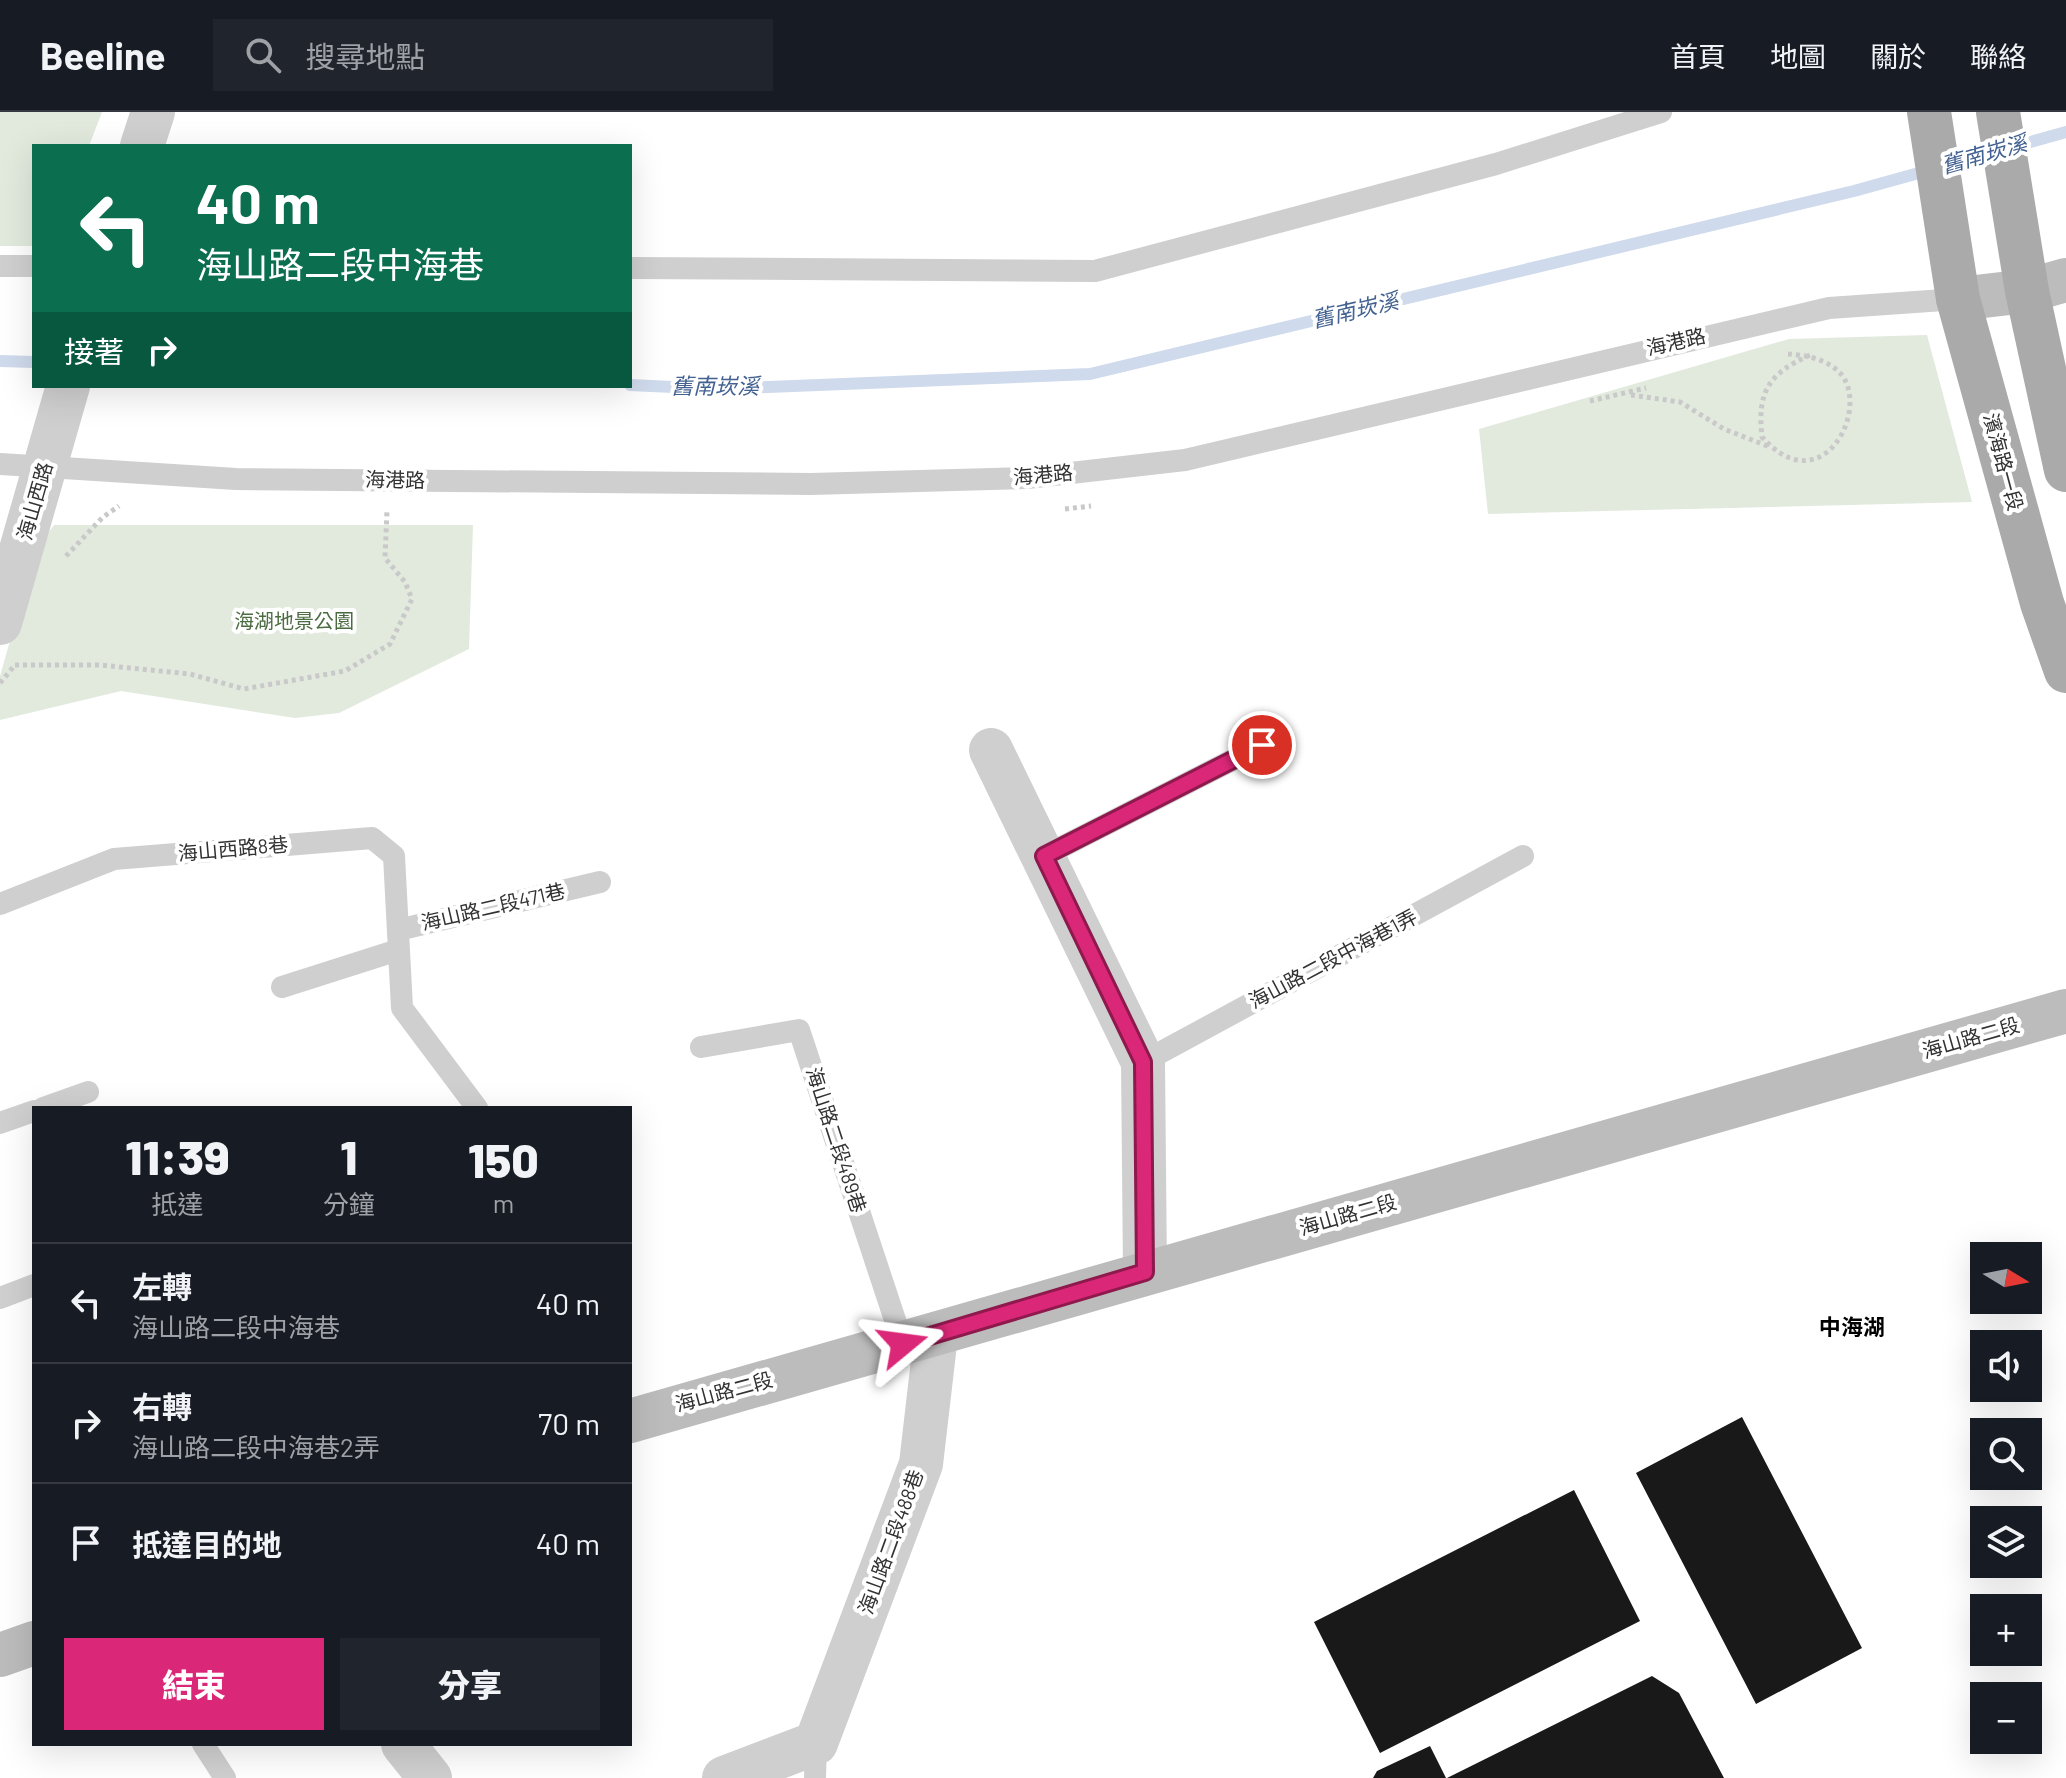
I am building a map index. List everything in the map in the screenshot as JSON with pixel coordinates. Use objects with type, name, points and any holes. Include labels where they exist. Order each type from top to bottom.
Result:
[{"type":"main road","name":"濱海路一段","points":[[1929,112],[1958,299],[2042,603],[2066,671]]},
{"type":"main road","points":[[1998,112],[2018,237],[2046,285],[2066,470]]},
{"type":"main road","name":"海港路","points":[[1958,299],[2046,285]]},
{"type":"main road","name":"海山路二段","points":[[632,1420],[705,1396],[920,1340],[1145,1272],[2066,1011]]},
{"type":"main road","points":[[0,1655],[32,1644]]},
{"type":"street","points":[[143,144],[153,112]]},
{"type":"street","name":"海山西路","points":[[0,623],[56,426]]},
{"type":"street","points":[[991,750],[1143,1062],[1145,1272]]},
{"type":"street","name":"海山路二段488巷","points":[[816,1760],[921,1464],[920,1340]]},
{"type":"street","points":[[405,1746],[430,1778]]},
{"type":"street","points":[[724,1778],[816,1760]]},
{"type":"lane","points":[[632,268],[1095,271],[1496,164],[1661,112]]},
{"type":"lane","points":[[0,266],[32,266]]},
{"type":"lane","name":"海港路","points":[[0,464],[56,426],[284,479],[811,484],[1027,478],[1185,460],[1829,308],[1958,299]]},
{"type":"lane","points":[[1044,856],[1262,745]]},
{"type":"lane","name":"海山西路8巷","points":[[0,904],[114,859],[372,838],[394,856],[398,940]]},
{"type":"lane","name":"海山路二段中海巷1弄","points":[[1143,1062],[1523,856]]},
{"type":"lane","name":"海山路二段471巷","points":[[476,1106],[402,1008],[398,940],[600,882]]},
{"type":"lane","points":[[282,987],[398,940]]},
{"type":"lane","name":"海山路二段489巷","points":[[701,1047],[799,1030],[920,1340]]},
{"type":"lane","points":[[49,1106],[88,1092]]},
{"type":"lane","points":[[0,1123],[32,1112]]},
{"type":"lane","points":[[0,1298],[32,1286]]},
{"type":"lane","points":[[204,1746],[225,1778]]},
{"type":"path","points":[[1624,394],[1680,402],[1724,429],[1804,461],[1822,459],[1835,447],[1849,413],[1840,373],[1810,355],[1787,366],[1764,392],[1758,406],[1762,437],[1771,447]]},
{"type":"path","points":[[14,665],[100,665],[190,674],[244,689],[345,671],[390,644],[412,599],[405,582],[385,558],[387,508]]},
{"type":"green space","points":[[0,112],[102,112],[90,144],[32,144],[32,246],[0,246]]},
{"type":"green space","points":[[1927,335],[1972,502],[1488,514],[1479,429],[1789,339]]},
{"type":"green space","name":"海湖地景公園","points":[[54,525],[473,525],[469,649],[339,713],[295,718],[121,691],[0,720],[0,676],[36,549]]},
{"type":"building","points":[[1742,1417],[1862,1648],[1756,1704],[1636,1473]]},
{"type":"building","points":[[1574,1490],[1640,1621],[1380,1753],[1314,1622]]},
{"type":"building","points":[[1652,1676],[1679,1693],[1724,1778],[1447,1778]]},
{"type":"building","points":[[1430,1746],[1446,1778],[1373,1778],[1377,1771]]},
{"type":"waterway","name":"舊南崁溪","points":[[632,385],[716,389],[1090,374],[1854,191],[2066,132]]},
{"type":"waterway","name":"舊南崁溪","points":[[0,361],[32,362]]},
{"type":"district","name":"中海湖","points":[[1852,1327]]},
{"type":"route","points":[[903,1344],[1145,1272],[1143,1062],[1044,856],[1262,745]]}]
